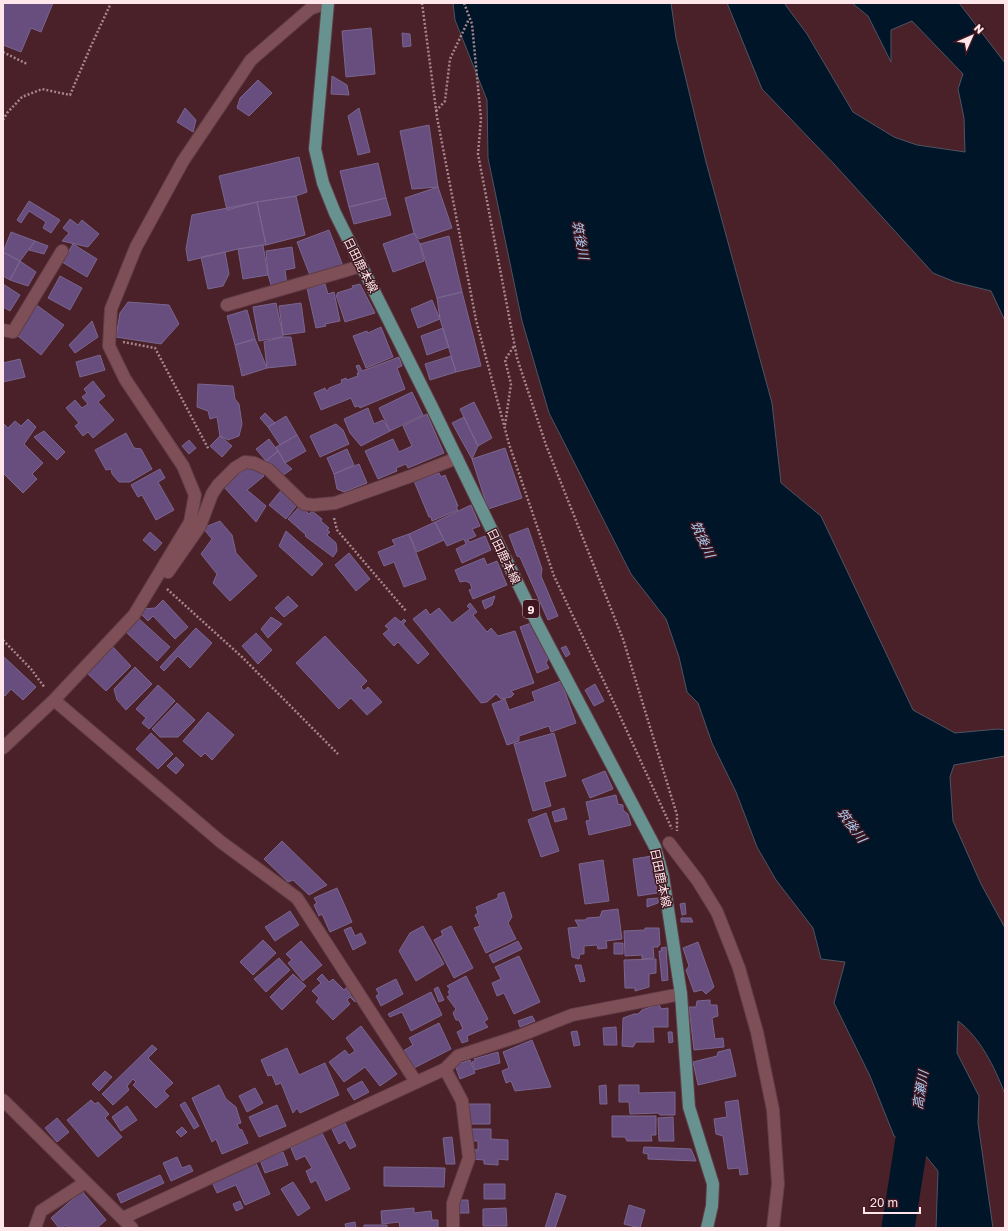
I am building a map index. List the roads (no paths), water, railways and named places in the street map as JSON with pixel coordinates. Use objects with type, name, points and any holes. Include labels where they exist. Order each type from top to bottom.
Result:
[{"type":"main road","name":"日田鹿本線","points":[[327,3],[315,149],[323,183],[334,213],[457,458],[537,623],[655,847],[663,876],[681,994],[689,1107],[713,1184],[712,1206],[707,1228]]},
{"type":"street","points":[[3,748],[54,700],[134,615],[190,522],[195,495],[183,466],[125,379],[108,346],[111,309],[136,247],[184,161],[252,60],[310,9],[327,3]]},
{"type":"street","points":[[3,330],[13,332],[62,251]]},
{"type":"street","points":[[226,305],[361,266]]},
{"type":"street","points":[[147,593],[160,582],[200,526],[212,494],[218,485],[235,468],[245,462],[254,463],[269,470],[304,504],[314,505],[335,503],[412,476],[457,458]]},
{"type":"street","points":[[54,700],[221,842],[297,898],[416,1082]]},
{"type":"street","points":[[669,843],[698,881],[717,912],[739,968],[757,1032],[773,1110],[778,1184],[773,1228]]},
{"type":"street","points":[[123,1218],[445,1069],[458,1056],[519,1036],[572,1015],[681,994]]},
{"type":"street","points":[[445,1069],[462,1101],[469,1158],[453,1203],[453,1228]]},
{"type":"street","points":[[3,1100],[132,1228]]},
{"type":"street","points":[[35,1228],[42,1211],[86,1182]]},
{"type":"water","name":"筑後川","points":[[453,3],[671,3],[676,38],[706,162],[772,403],[781,483],[821,516],[913,710],[955,733],[998,729],[1005,730],[1005,756],[954,765],[950,777],[953,821],[981,884],[1005,928],[1005,1094],[992,1064],[980,1044],[958,1021],[957,1053],[979,1096],[978,1123],[993,1228],[936,1228],[938,1171],[925,1155],[894,1136],[870,1076],[834,1003],[845,962],[821,959],[813,928],[776,880],[757,847],[736,792],[712,743],[698,703],[687,692],[679,657],[666,619],[631,574],[549,413],[522,321],[488,158],[487,100],[455,20]]},
{"type":"water","points":[[727,3],[784,3],[807,34],[853,112],[894,137],[917,145],[965,152],[964,118],[958,89],[963,74],[912,21],[891,30],[891,62],[868,16],[852,3],[959,3],[1005,63],[1005,321],[991,291],[955,282],[933,273],[834,164],[762,89]]},
{"type":"waterway","name":"高瀬川","points":[[898,1228],[918,1101]]}]
